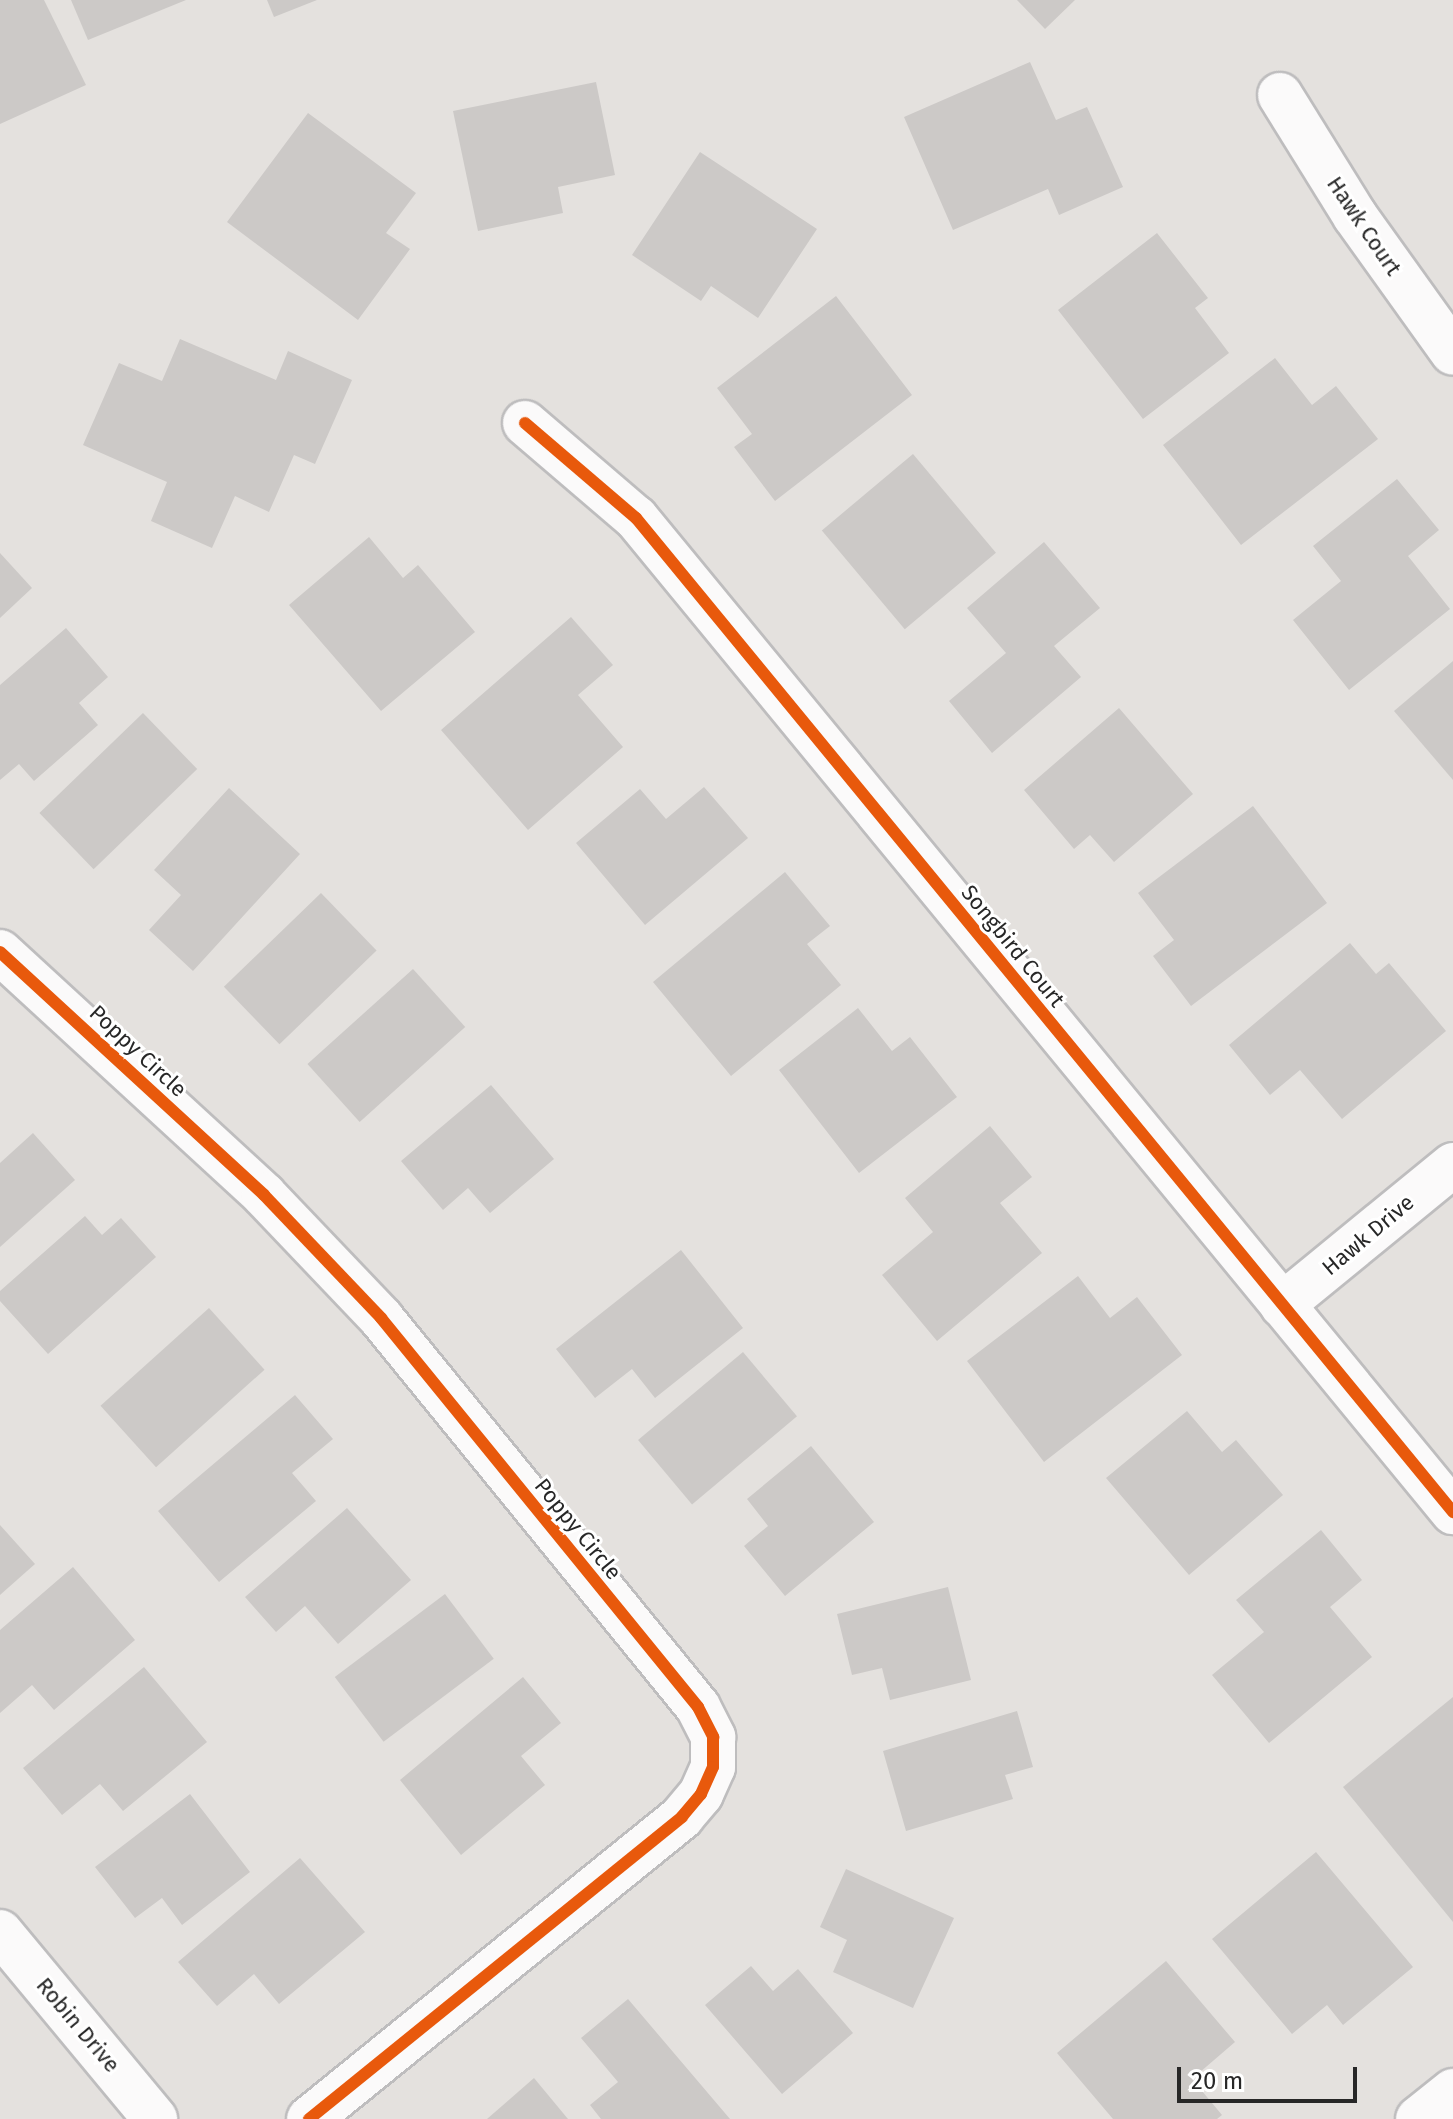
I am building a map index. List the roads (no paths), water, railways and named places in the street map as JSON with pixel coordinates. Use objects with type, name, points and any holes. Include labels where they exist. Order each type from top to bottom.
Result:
[{"type":"street","name":"Hawk Court","points":[[1280,95],[1355,216],[1453,353]]},
{"type":"street","name":"Songbird Court","points":[[525,423],[636,518],[1453,1512]]},
{"type":"street","name":"Poppy Circle","points":[[0,952],[264,1195],[381,1318],[698,1707],[713,1737],[713,1767],[701,1794],[682,1817],[309,2119]]},
{"type":"street","name":"Hawk Drive","points":[[1282,1305],[1453,1165]]},
{"type":"street","name":"Robin Drive","points":[[0,1932],[155,2119]]},
{"type":"street","points":[[1418,2119],[1453,2091]]}]
